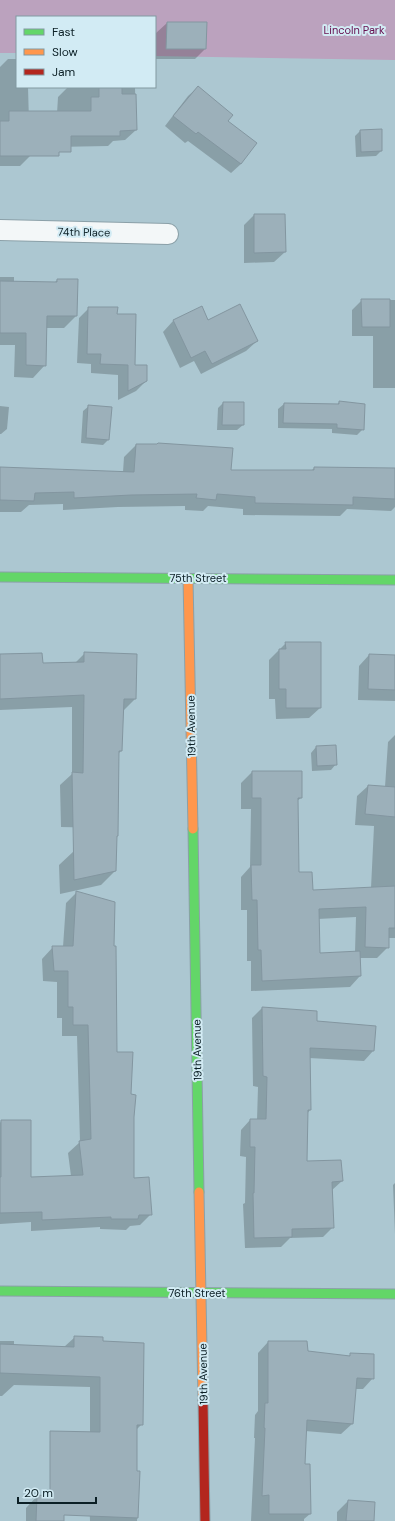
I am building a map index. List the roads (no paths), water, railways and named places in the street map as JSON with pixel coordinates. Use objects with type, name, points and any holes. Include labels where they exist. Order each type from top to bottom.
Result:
[{"type":"street","name":"74th Place","points":[[0,230],[168,234]]},
{"type":"street","name":"75th Street","points":[[0,577],[395,580]]},
{"type":"street","name":"19th Avenue","points":[[188,578],[205,1521]]},
{"type":"street","name":"76th Street","points":[[0,1291],[395,1294]]},
{"type":"park label","name":"Lincoln Park","points":[[354,30]]}]
